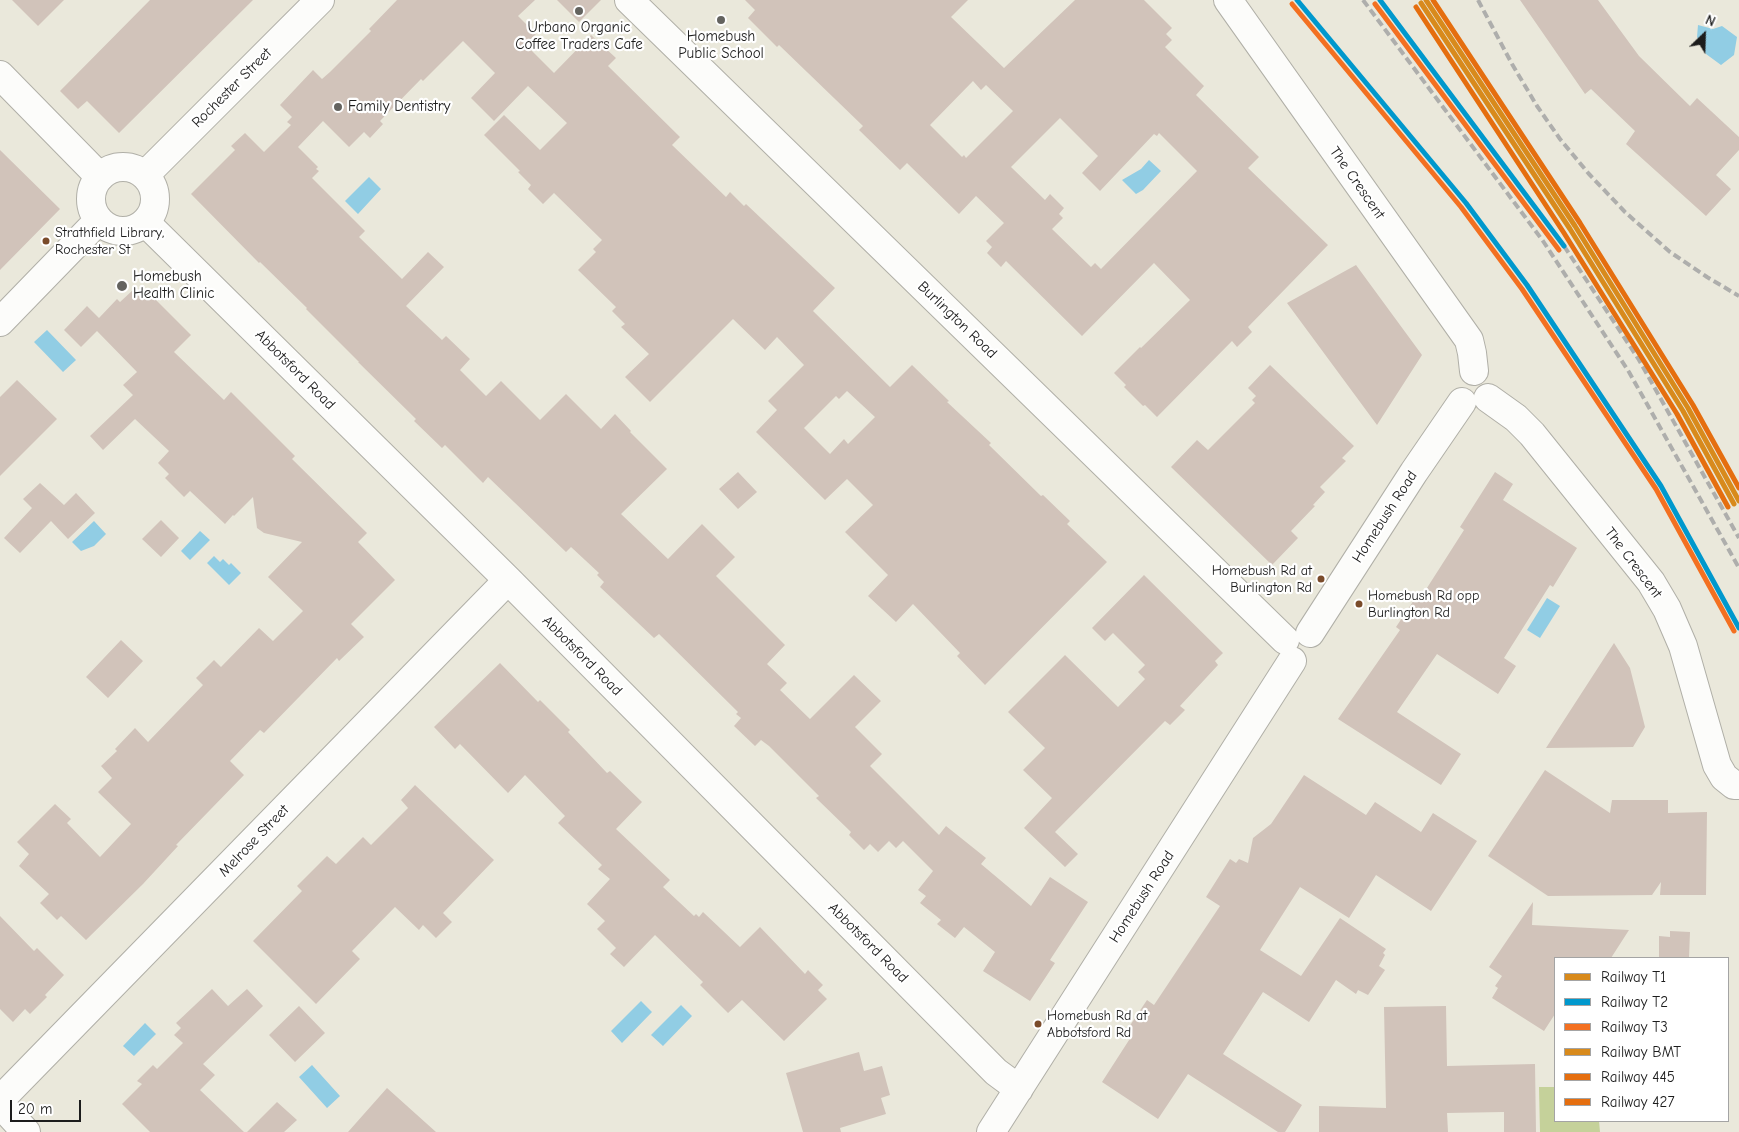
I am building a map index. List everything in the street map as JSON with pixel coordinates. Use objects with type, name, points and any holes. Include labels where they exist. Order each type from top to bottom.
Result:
[{"type":"street","name":"Rochester Street","points":[[145,176],[320,0]]},
{"type":"street","name":"Burlington Road","points":[[629,0],[1296,645]]},
{"type":"street","name":"The Crescent","points":[[1228,0],[1469,340],[1474,371],[1463,374],[1456,382],[1456,393],[1516,418],[1532,434],[1651,582],[1667,609],[1683,646],[1728,767],[1724,777],[1734,785],[1739,786]]},
{"type":"street","points":[[0,75],[100,176]]},
{"type":"street","points":[[122,167],[136,170],[145,176],[155,193],[155,204],[145,222],[136,228],[121,230],[106,226],[99,220],[91,203],[91,193],[94,184],[100,176],[107,170],[122,167]]},
{"type":"street","points":[[0,322],[99,220]]},
{"type":"street","name":"Abbotsford Road","points":[[145,222],[508,580],[996,1072],[1019,1089]]},
{"type":"street","name":"Homebush Road","points":[[991,1132],[1296,645],[1414,472],[1475,400]]},
{"type":"street","name":"Melrose Street","points":[[0,1100],[508,580]]},
{"type":"street","points":[[0,1104],[26,1132]]},
{"type":"green space","points":[[1539,1087],[1554,1087],[1554,1122],[1599,1122],[1600,1132],[1540,1132]]},
{"type":"water","points":[[1698,25],[1713,29],[1722,26],[1737,37],[1734,55],[1721,65],[1706,54],[1697,37]]},
{"type":"water","points":[[1149,160],[1161,171],[1143,190],[1136,194],[1122,180],[1141,169]]},
{"type":"water","points":[[369,177],[381,189],[358,214],[345,201]]},
{"type":"water","points":[[47,330],[76,360],[63,372],[34,342]]},
{"type":"water","points":[[94,521],[106,534],[94,546],[81,551],[72,542]]},
{"type":"water","points":[[200,531],[210,540],[190,560],[181,551]]},
{"type":"water","points":[[214,556],[220,562],[223,559],[229,565],[231,563],[241,573],[229,585],[207,563]]},
{"type":"water","points":[[1547,598],[1560,606],[1540,638],[1527,630]]},
{"type":"water","points":[[641,1001],[652,1012],[622,1043],[611,1031]]},
{"type":"water","points":[[681,1005],[692,1016],[663,1046],[651,1035]]},
{"type":"water","points":[[145,1023],[156,1034],[134,1056],[123,1046]]},
{"type":"water","points":[[312,1065],[340,1096],[327,1108],[299,1077]]},
{"type":"building","points":[[12,0],[64,0],[38,26]]},
{"type":"building","points":[[150,0],[253,0],[119,133],[87,101],[78,109],[60,91]]},
{"type":"building","points":[[397,0],[535,0],[518,16],[536,34],[525,44],[554,73],[591,35],[616,58],[608,66],[680,137],[672,145],[726,197],[730,192],[744,206],[746,204],[835,288],[813,311],[890,387],[912,365],[949,401],[947,402],[991,443],[989,445],[1041,496],[1043,495],[1070,521],[1067,524],[1107,562],[985,685],[957,656],[960,653],[913,604],[896,622],[868,596],[888,575],[845,532],[873,505],[847,479],[825,500],[756,432],[777,410],[768,401],[804,365],[777,337],[765,350],[733,319],[650,402],[625,377],[649,354],[621,327],[625,324],[612,311],[616,307],[578,270],[596,252],[593,249],[602,240],[554,193],[543,204],[528,189],[531,185],[518,172],[520,171],[484,135],[504,115],[540,150],[567,123],[528,86],[494,121],[471,98],[495,73],[463,41],[423,81],[421,79],[380,121],[383,124],[370,138],[364,132],[349,147],[323,121],[298,147],[318,167],[316,169],[319,171],[312,178],[365,231],[359,237],[402,279],[428,252],[444,267],[406,306],[442,340],[446,336],[470,359],[460,370],[486,396],[501,381],[540,420],[566,394],[601,429],[615,414],[667,469],[621,514],[668,559],[702,524],[735,557],[716,576],[785,645],[767,664],[787,683],[780,690],[810,719],[854,675],[881,701],[855,727],[882,754],[870,766],[939,835],[946,826],[986,858],[981,864],[1031,906],[1050,877],[1088,902],[1050,960],[1055,963],[1030,1001],[983,971],[995,952],[964,927],[955,938],[937,924],[941,920],[920,903],[926,896],[918,890],[933,871],[903,841],[896,848],[889,841],[878,852],[870,844],[864,850],[849,835],[851,832],[816,798],[819,796],[769,746],[761,740],[755,746],[734,726],[741,718],[736,714],[738,712],[659,634],[654,638],[600,587],[604,582],[597,575],[599,573],[571,547],[566,552],[488,477],[483,483],[445,445],[442,448],[307,308],[259,263],[191,194],[235,150],[231,146],[245,133],[264,152],[291,125],[287,122],[292,117],[280,105],[313,70],[322,79],[371,31],[369,29]],"holes":[[[847,391],[875,417],[848,444],[844,439],[830,454],[804,428],[836,396],[839,399]]]},
{"type":"building","name":"Urbano Organic Coffee Traders Cafe","points":[[557,0],[601,0],[579,22]]},
{"type":"building","points":[[745,0],[968,0],[951,17],[1004,68],[1075,0],[1144,0],[1172,28],[1166,34],[1172,40],[1165,47],[1204,86],[1196,95],[1259,157],[1248,168],[1328,245],[1248,327],[1252,332],[1237,347],[1232,341],[1157,417],[1124,387],[1126,385],[1114,373],[1190,300],[1154,263],[1082,336],[1006,261],[1001,267],[987,253],[992,247],[986,241],[1004,223],[976,196],[959,214],[907,163],[900,170],[859,130],[863,126],[779,45],[777,47],[748,18],[755,10]],"holes":[[[973,81],[981,90],[986,85],[1013,111],[966,158],[964,155],[962,157],[930,125]],[[1060,118],[1098,156],[1082,173],[1100,191],[1154,134],[1157,136],[1159,133],[1197,171],[1101,269],[1095,263],[1091,267],[1052,229],[1063,218],[1059,214],[1064,208],[1050,194],[1045,200],[1011,167]]]},
{"type":"building","points":[[1520,0],[1598,0],[1639,56],[1690,106],[1697,98],[1739,137],[1739,150],[1716,175],[1731,189],[1706,216],[1626,144],[1635,131],[1591,89],[1585,94]]},
{"type":"building","points":[[0,150],[60,209],[0,270]]},
{"type":"building","points":[[1356,265],[1422,355],[1377,425],[1287,303]]},
{"type":"building","points":[[133,290],[141,298],[148,292],[191,335],[174,352],[224,400],[231,392],[295,456],[292,459],[367,533],[358,542],[395,580],[351,624],[364,637],[339,661],[337,658],[264,733],[260,730],[230,761],[244,775],[176,845],[178,846],[143,884],[86,940],[61,916],[57,920],[40,903],[49,894],[19,866],[29,854],[17,842],[55,804],[71,819],[67,823],[100,857],[131,824],[98,792],[112,778],[101,766],[117,751],[115,749],[135,728],[148,742],[203,685],[196,678],[214,660],[221,667],[259,628],[273,641],[303,611],[268,577],[302,542],[264,533],[257,528],[253,497],[225,524],[190,491],[184,497],[165,478],[169,474],[158,463],[169,451],[135,419],[103,450],[90,436],[133,395],[123,385],[137,372],[97,331],[81,347],[64,330],[87,306],[99,318],[117,299],[120,302]]},
{"type":"building","points":[[1270,365],[1354,446],[1342,458],[1346,461],[1320,487],[1325,492],[1313,505],[1315,506],[1291,531],[1298,538],[1272,565],[1171,467],[1197,440],[1208,450],[1255,403],[1252,400],[1256,396],[1248,388]]},
{"type":"building","points":[[17,380],[57,419],[0,476],[0,397]]},
{"type":"building","points":[[738,472],[757,492],[738,509],[719,489]]},
{"type":"building","points":[[1495,472],[1513,484],[1503,500],[1577,548],[1553,587],[1550,585],[1504,658],[1516,666],[1498,694],[1437,654],[1397,712],[1461,754],[1441,785],[1338,719],[1400,630],[1396,627],[1414,600],[1418,602],[1464,530],[1460,527]]},
{"type":"building","points":[[40,483],[64,505],[76,493],[95,513],[68,539],[51,521],[20,553],[4,538],[32,508],[23,499]]},
{"type":"building","points":[[161,520],[179,538],[161,557],[142,539]]},
{"type":"building","points":[[1144,575],[1223,653],[1215,661],[1218,665],[1180,706],[1185,710],[1170,725],[1165,721],[1055,832],[1078,854],[1065,867],[1024,828],[1052,798],[1023,770],[1045,748],[1008,712],[1065,655],[1118,707],[1145,679],[1138,672],[1145,665],[1113,633],[1105,641],[1092,628]]},
{"type":"building","points":[[121,640],[143,661],[108,698],[86,677]]},
{"type":"building","points":[[1614,643],[1630,668],[1645,727],[1633,747],[1546,748]]},
{"type":"building","points":[[500,663],[538,702],[540,700],[570,730],[568,732],[607,773],[610,771],[642,802],[616,829],[670,880],[663,887],[694,916],[696,914],[699,917],[703,912],[740,947],[760,927],[805,974],[808,970],[823,985],[818,990],[827,999],[784,1041],[742,1000],[728,1013],[700,985],[703,982],[655,935],[624,967],[610,954],[616,948],[597,929],[605,921],[587,904],[610,879],[598,869],[602,865],[558,823],[565,816],[525,775],[508,793],[460,744],[455,749],[434,727]]},
{"type":"building","points":[[1545,770],[1610,813],[1612,800],[1668,800],[1668,813],[1707,812],[1706,895],[1660,895],[1661,882],[1652,895],[1548,896],[1488,856]]},
{"type":"building","points":[[1304,775],[1366,815],[1375,802],[1421,832],[1433,813],[1477,841],[1431,911],[1376,875],[1349,918],[1300,887],[1260,950],[1301,976],[1340,918],[1386,949],[1379,966],[1385,970],[1368,995],[1358,990],[1356,994],[1336,980],[1309,1022],[1263,992],[1223,1054],[1302,1105],[1285,1132],[1278,1132],[1188,1074],[1158,1119],[1102,1082],[1131,1037],[1125,1033],[1147,1000],[1154,1005],[1220,906],[1206,897],[1230,859],[1236,863],[1239,859],[1248,863],[1253,838],[1271,824]]},
{"type":"building","points":[[415,785],[494,860],[443,913],[452,922],[436,938],[423,925],[419,930],[395,907],[352,951],[360,959],[316,1004],[253,941],[302,891],[297,886],[327,856],[336,864],[363,837],[371,845],[408,808],[401,800]]},
{"type":"building","points":[[1533,902],[1532,925],[1629,930],[1612,957],[1554,957],[1554,1016],[1544,1031],[1492,998],[1498,988],[1495,986],[1502,976],[1489,967]]},
{"type":"building","points":[[0,916],[34,951],[37,948],[64,975],[45,995],[47,997],[30,1014],[25,1009],[13,1022],[0,1009]]},
{"type":"building","points":[[1670,931],[1690,932],[1689,957],[1659,957],[1659,936],[1670,937]]},
{"type":"building","points":[[212,989],[228,1006],[247,989],[263,1006],[203,1064],[215,1075],[200,1090],[244,1132],[150,1132],[122,1104],[142,1084],[137,1081],[153,1065],[157,1069],[183,1043],[174,1035],[181,1028],[176,1023]]},
{"type":"building","points":[[299,1006],[325,1033],[295,1062],[269,1035]]},
{"type":"building","points":[[1446,1006],[1447,1066],[1535,1064],[1536,1132],[1504,1132],[1504,1112],[1447,1113],[1448,1132],[1319,1132],[1319,1106],[1386,1108],[1384,1007]]},
{"type":"building","points":[[859,1052],[864,1071],[882,1066],[890,1095],[881,1098],[886,1114],[840,1128],[841,1132],[803,1132],[786,1073]]},
{"type":"building","points":[[387,1088],[436,1132],[348,1132]]},
{"type":"building","points":[[277,1102],[297,1120],[284,1132],[247,1132]]},
{"type":"railway","points":[[1363,0],[1543,241],[1629,372],[1739,568]]},
{"type":"railway","points":[[1478,0],[1537,106],[1560,139],[1589,174],[1625,212],[1670,252],[1739,296]]},
{"type":"railway","points":[[1564,246],[1639,360],[1739,538]]},
{"type":"rail line","name":"T2","points":[[1297,0],[1466,203],[1527,285],[1661,486],[1739,628]]},
{"type":"rail line","name":"T2","points":[[1380,0],[1564,246]]},
{"type":"rail line","name":"T1","points":[[1426,0],[1575,226],[1688,408],[1739,501]]},
{"type":"rail line","name":"445","points":[[1433,0],[1580,223],[1693,405],[1739,488]]},
{"type":"rail line","name":"BMT","points":[[1421,3],[1570,229],[1683,411],[1734,504]]},
{"type":"rail line","name":"T3","points":[[1292,4],[1461,207],[1522,289],[1656,489],[1734,631]]},
{"type":"rail line","name":"T3","points":[[1375,4],[1559,250]]},
{"type":"rail line","name":"427","points":[[1416,7],[1564,233],[1677,414],[1728,507]]},
{"type":"place","name":"Urbano Organic Coffee Traders Cafe","points":[[579,11]]},
{"type":"place","name":"Homebush Public School","points":[[721,20]]},
{"type":"place","name":"Family Dentistry","points":[[338,107]]},
{"type":"place","name":"Strathfield Library, Rochester St","points":[[46,241]]},
{"type":"place","name":"Homebush Health Clinic","points":[[122,286]]},
{"type":"place","name":"Homebush Rd at Burlington Rd","points":[[1321,579]]},
{"type":"place","name":"Homebush Rd opp Burlington Rd","points":[[1359,604]]},
{"type":"place","name":"Homebush Rd at Abbotsford Rd","points":[[1038,1024]]}]
